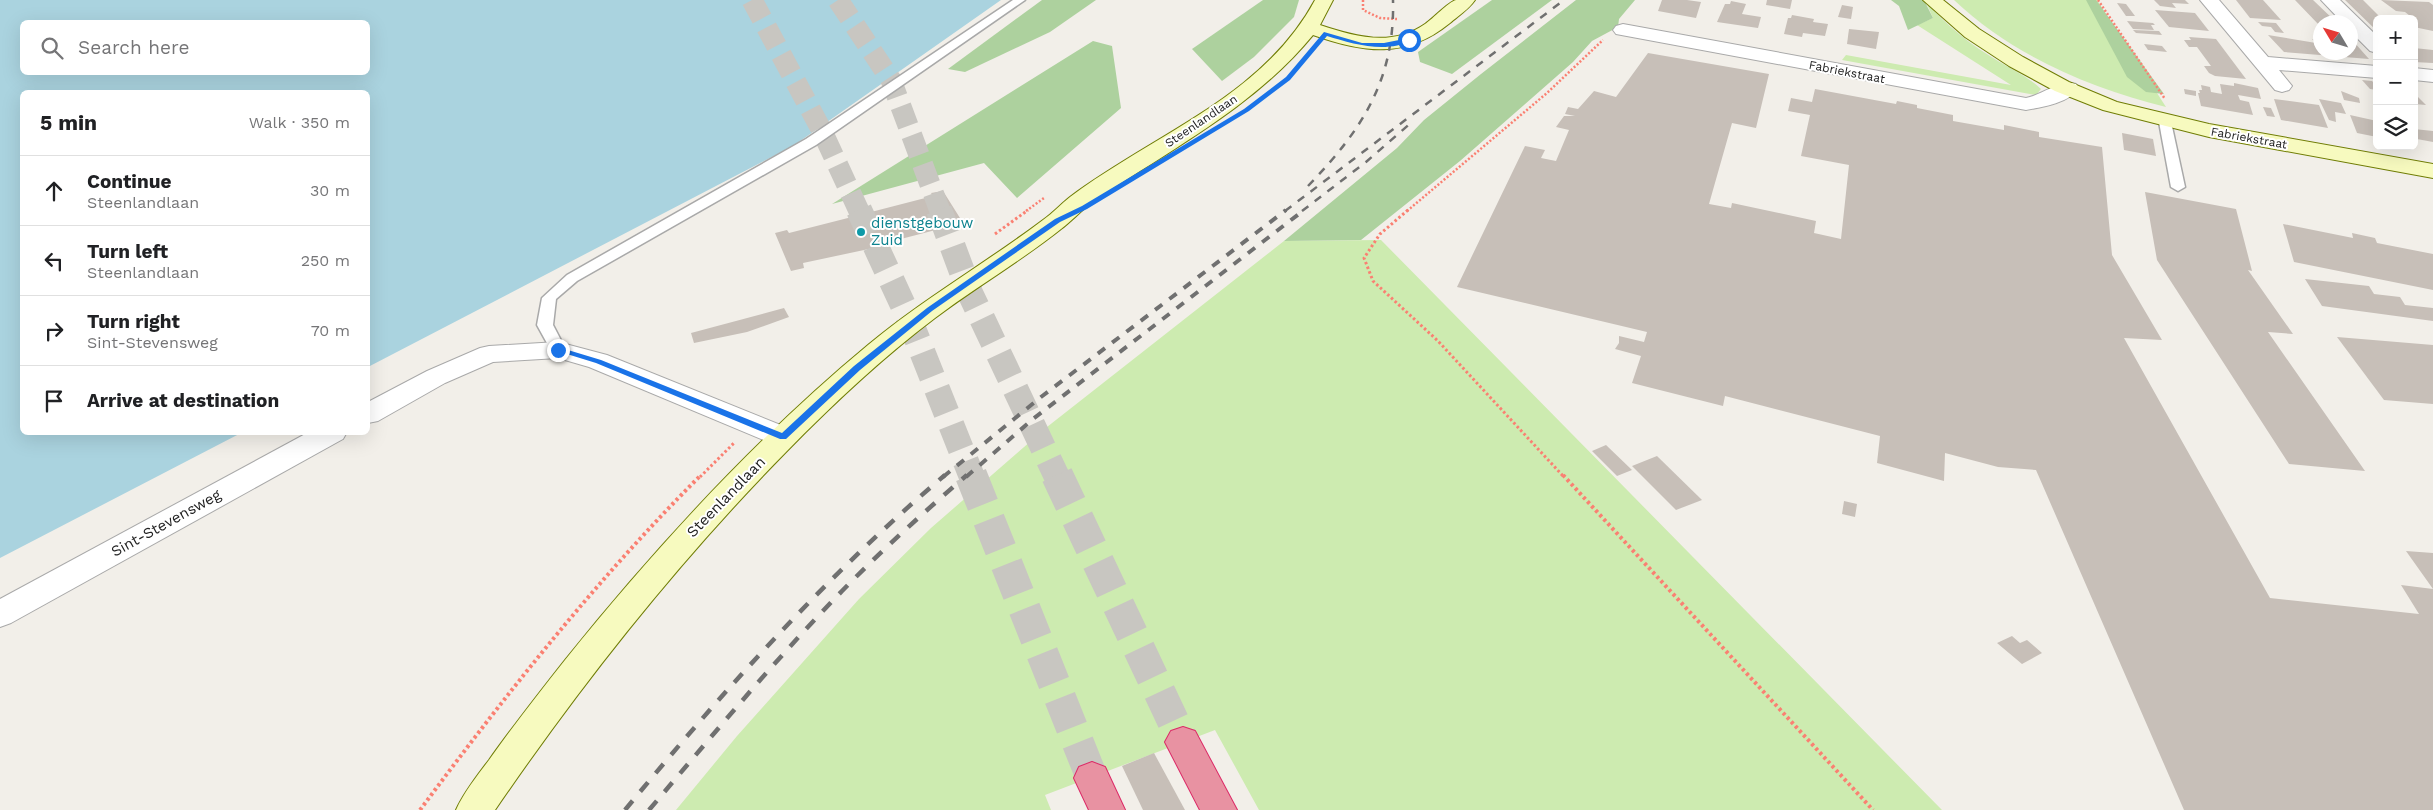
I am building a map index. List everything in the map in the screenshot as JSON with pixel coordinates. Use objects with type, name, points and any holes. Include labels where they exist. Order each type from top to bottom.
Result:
[{"type":"highway","points":[[1183,742],[1218,810]]},
{"type":"highway","points":[[1092,778],[1107,810]]},
{"type":"main road","name":"Steenlandlaan","points":[[474,810],[546,708],[607,629],[674,552],[783,437],[857,368],[930,310],[1058,220],[1093,203],[1246,110],[1288,78],[1324,23],[1324,0]]},
{"type":"main road","points":[[1324,23],[1362,45],[1409,40],[1426,32],[1465,0]]},
{"type":"main road","name":"Fabriekstraat","points":[[1932,0],[1959,24],[1995,49],[2069,88],[2109,105],[2174,124],[2433,171]]},
{"type":"street","points":[[2209,0],[2282,86]]},
{"type":"street","points":[[2330,0],[2373,43]]},
{"type":"street","name":"Fabriekstraat","points":[[1623,30],[2026,104],[2043,101],[2069,88]]},
{"type":"street","points":[[2264,63],[2373,72]]},
{"type":"street","points":[[2418,74],[2433,76]]},
{"type":"street","points":[[370,413],[436,376],[489,354],[558,350],[598,361],[783,437]]},
{"type":"street","name":"Sint-Stevensweg","points":[[0,614],[328,435]]},
{"type":"lane","points":[[558,350],[545,325],[549,298],[572,278],[811,142],[1020,0]]},
{"type":"lane","points":[[2174,124],[2178,187]]},
{"type":"path","points":[[1363,0],[1363,10],[1372,16],[1401,19]]},
{"type":"path","points":[[2098,0],[2174,124]]},
{"type":"path","points":[[1623,30],[1604,38],[1584,60],[1547,93],[1380,234],[1364,258],[1374,281],[1438,340],[1873,810]]},
{"type":"green space","points":[[1042,0],[1096,0],[1050,32],[965,72],[948,69]]},
{"type":"green space","points":[[1263,0],[1299,0],[1294,17],[1254,57],[1222,81],[1192,49]]},
{"type":"green space","points":[[1492,0],[1552,0],[1452,74],[1420,62],[1418,52]]},
{"type":"green space","points":[[1576,0],[1635,0],[1619,19],[1618,27],[1592,41],[1573,62],[1460,161],[1361,240],[1284,241],[1397,148],[1424,120]]},
{"type":"green space","points":[[1891,0],[1924,0],[1933,18],[1908,30],[1899,6]]},
{"type":"green space","points":[[1954,0],[2097,0],[2166,107],[2109,90],[2053,67],[2001,37]]},
{"type":"green space","points":[[2086,0],[2096,0],[2164,94],[2146,92],[2127,77]]},
{"type":"green space","points":[[1926,2],[1942,19],[1969,42],[2026,77],[2041,89],[2036,95],[1842,60],[1846,55],[2011,85],[1917,25],[1933,18]]},
{"type":"green space","points":[[1093,41],[1112,46],[1121,108],[1017,198],[984,163],[832,204]]},
{"type":"green space","points":[[1381,240],[1942,810],[1259,810],[1215,730],[1045,795],[1051,810],[676,810],[737,736],[859,599],[931,528],[1047,427],[1284,241]]},
{"type":"water","points":[[0,0],[1001,0],[793,146],[370,366],[370,90],[20,90],[20,435],[237,435],[0,558]]},
{"type":"building","points":[[1662,0],[1701,2],[1696,18],[1658,11]]},
{"type":"building","points":[[1767,0],[1792,0],[1790,9],[1766,5]]},
{"type":"building","points":[[2154,0],[2185,0],[2189,4],[2172,3],[2176,8],[2160,6]]},
{"type":"building","points":[[2236,0],[2263,0],[2281,20],[2250,18]]},
{"type":"building","points":[[2295,0],[2313,0],[2329,15],[2313,15],[2313,19]]},
{"type":"building","points":[[2345,0],[2363,0],[2378,15],[2373,15],[2373,27]]},
{"type":"building","points":[[2381,0],[2429,2],[2433,5],[2433,31],[2418,28],[2418,15],[2409,15],[2405,12],[2396,11]]},
{"type":"building","points":[[1731,1],[1746,4],[1742,14],[1761,17],[1758,28],[1717,22],[1725,4],[1730,4]]},
{"type":"building","points":[[2117,3],[2126,4],[2135,16],[2126,16]]},
{"type":"building","points":[[1842,5],[1853,7],[1851,19],[1838,17]]},
{"type":"building","points":[[2155,10],[2195,13],[2209,31],[2169,27]]},
{"type":"building","points":[[1792,15],[1814,19],[1813,22],[1828,24],[1825,36],[1803,33],[1802,37],[1784,34],[1788,18],[1791,18]]},
{"type":"building","points":[[2127,21],[2153,23],[2155,25],[2151,25],[2154,30],[2133,29]]},
{"type":"building","points":[[2258,22],[2276,23],[2284,33],[2275,32],[2271,27],[2262,26]]},
{"type":"building","points":[[1849,29],[1879,32],[1876,49],[1847,44]]},
{"type":"building","points":[[2133,30],[2159,31],[2162,35],[2136,33]]},
{"type":"building","points":[[2268,35],[2313,42],[2313,54],[2284,52]]},
{"type":"building","points":[[2189,37],[2216,39],[2246,79],[2215,76],[2209,73],[2204,66],[2211,66],[2197,47],[2189,47],[2184,40],[2191,40]]},
{"type":"building","points":[[2144,44],[2162,46],[2167,52],[2148,50]]},
{"type":"building","points":[[2358,47],[2369,59],[2358,58]]},
{"type":"building","points":[[2418,48],[2433,50],[2433,63],[2418,62]]},
{"type":"building","points":[[1648,53],[1769,74],[1756,128],[1732,123],[1709,204],[1731,208],[1732,203],[1816,221],[1814,233],[1841,239],[1849,165],[1801,156],[1810,115],[1788,111],[1791,98],[1812,102],[1815,89],[1896,104],[1897,101],[1917,105],[1917,108],[1953,115],[1953,121],[2004,130],[2004,125],[2039,132],[2039,137],[2102,147],[2112,255],[2162,340],[2124,338],[2270,598],[2419,614],[2401,585],[2433,589],[2433,810],[2184,810],[2036,470],[1998,467],[1945,453],[1944,481],[1877,463],[1880,436],[1725,396],[1723,406],[1632,383],[1641,356],[1615,349],[1619,343],[1619,336],[1644,342],[1647,332],[1457,287],[1525,146],[1545,150],[1541,158],[1556,161],[1569,130],[1556,127],[1564,116],[1575,116],[1565,114],[1568,107],[1578,109],[1594,91],[1616,97]]},
{"type":"building","points":[[2362,80],[2373,82],[2373,89],[2370,89]]},
{"type":"building","points":[[2234,83],[2258,88],[2261,99],[2238,95],[2240,100],[2249,102],[2253,115],[2201,106],[2198,93],[2200,93],[2199,90],[2202,90],[2201,85],[2210,87],[2211,92],[2222,94],[2220,84],[2234,86]]},
{"type":"building","points":[[2184,89],[2196,91],[2196,96],[2185,94]]},
{"type":"building","points":[[2341,91],[2359,98],[2360,103],[2344,100]]},
{"type":"building","points":[[2418,97],[2426,105],[2418,104]]},
{"type":"building","points":[[2274,99],[2319,105],[2328,128],[2281,120]]},
{"type":"building","points":[[2319,99],[2341,103],[2346,114],[2335,112],[2336,122],[2329,120]]},
{"type":"building","points":[[2263,107],[2271,108],[2275,117],[2267,116]]},
{"type":"building","points":[[2350,115],[2373,120],[2373,136],[2357,133]]},
{"type":"building","points":[[2418,129],[2433,131],[2433,142],[2418,139]]},
{"type":"building","points":[[2122,133],[2153,139],[2156,156],[2124,150]]},
{"type":"building","name":"dienstgebouw Zuid","points":[[943,191],[965,226],[952,229],[951,226],[897,240],[897,243],[803,263],[804,268],[791,271],[775,233],[787,230],[789,233],[933,196],[931,193]]},
{"type":"building","points":[[2145,192],[2236,209],[2252,271],[2248,270],[2293,334],[2268,332],[2365,471],[2289,464],[2157,260]]},
{"type":"building","points":[[2283,224],[2353,238],[2352,233],[2375,238],[2377,243],[2433,254],[2433,290],[2294,262]]},
{"type":"building","points":[[2305,279],[2369,286],[2374,294],[2400,297],[2405,305],[2433,308],[2433,321],[2322,306]]},
{"type":"building","points":[[784,308],[789,317],[747,332],[694,343],[691,333]]},
{"type":"building","points":[[2337,337],[2433,345],[2433,404],[2384,400]]},
{"type":"building","points":[[1606,445],[1632,470],[1617,476],[1592,451]]},
{"type":"building","points":[[1657,456],[1702,500],[1676,510],[1632,466]]},
{"type":"building","points":[[1844,501],[1857,504],[1855,517],[1842,514]]},
{"type":"building","points":[[2406,551],[2433,553],[2433,589]]},
{"type":"building","points":[[2012,636],[2020,643],[2027,640],[2042,653],[2022,664],[1997,643]]},
{"type":"building","points":[[1154,753],[1185,810],[1143,810],[1122,766]]},
{"type":"tunnel","points":[[752,0],[822,131],[859,211]]},
{"type":"tunnel","points":[[838,0],[891,80],[940,211]]},
{"type":"tunnel","points":[[859,210],[908,316],[972,477]]},
{"type":"tunnel","points":[[939,210],[970,293],[1057,477]]},
{"type":"tunnel","points":[[971,475],[1092,778]]},
{"type":"tunnel","points":[[1057,475],[1183,742]]},
{"type":"railway","points":[[1308,186],[1344,145],[1372,102],[1388,55],[1392,29],[1393,0]]},
{"type":"railway","points":[[1285,211],[1564,0]]},
{"type":"railway","points":[[1302,211],[1366,162],[1413,121]]},
{"type":"railway","points":[[943,477],[1041,397],[1286,210]]},
{"type":"railway","points":[[966,477],[1033,419],[1304,210]]},
{"type":"railway","points":[[625,810],[738,678],[778,635],[859,553],[945,475]]},
{"type":"railway","points":[[649,810],[817,617],[888,546],[967,475]]},
{"type":"place","name":"dienstgebouw Zuid","points":[[861,232]]},
{"type":"route","points":[[558,350],[598,361],[783,437],[857,368],[930,310],[1058,220],[1085,208],[1213,132],[1246,110],[1288,78],[1326,34],[1362,45],[1409,40]]}]
